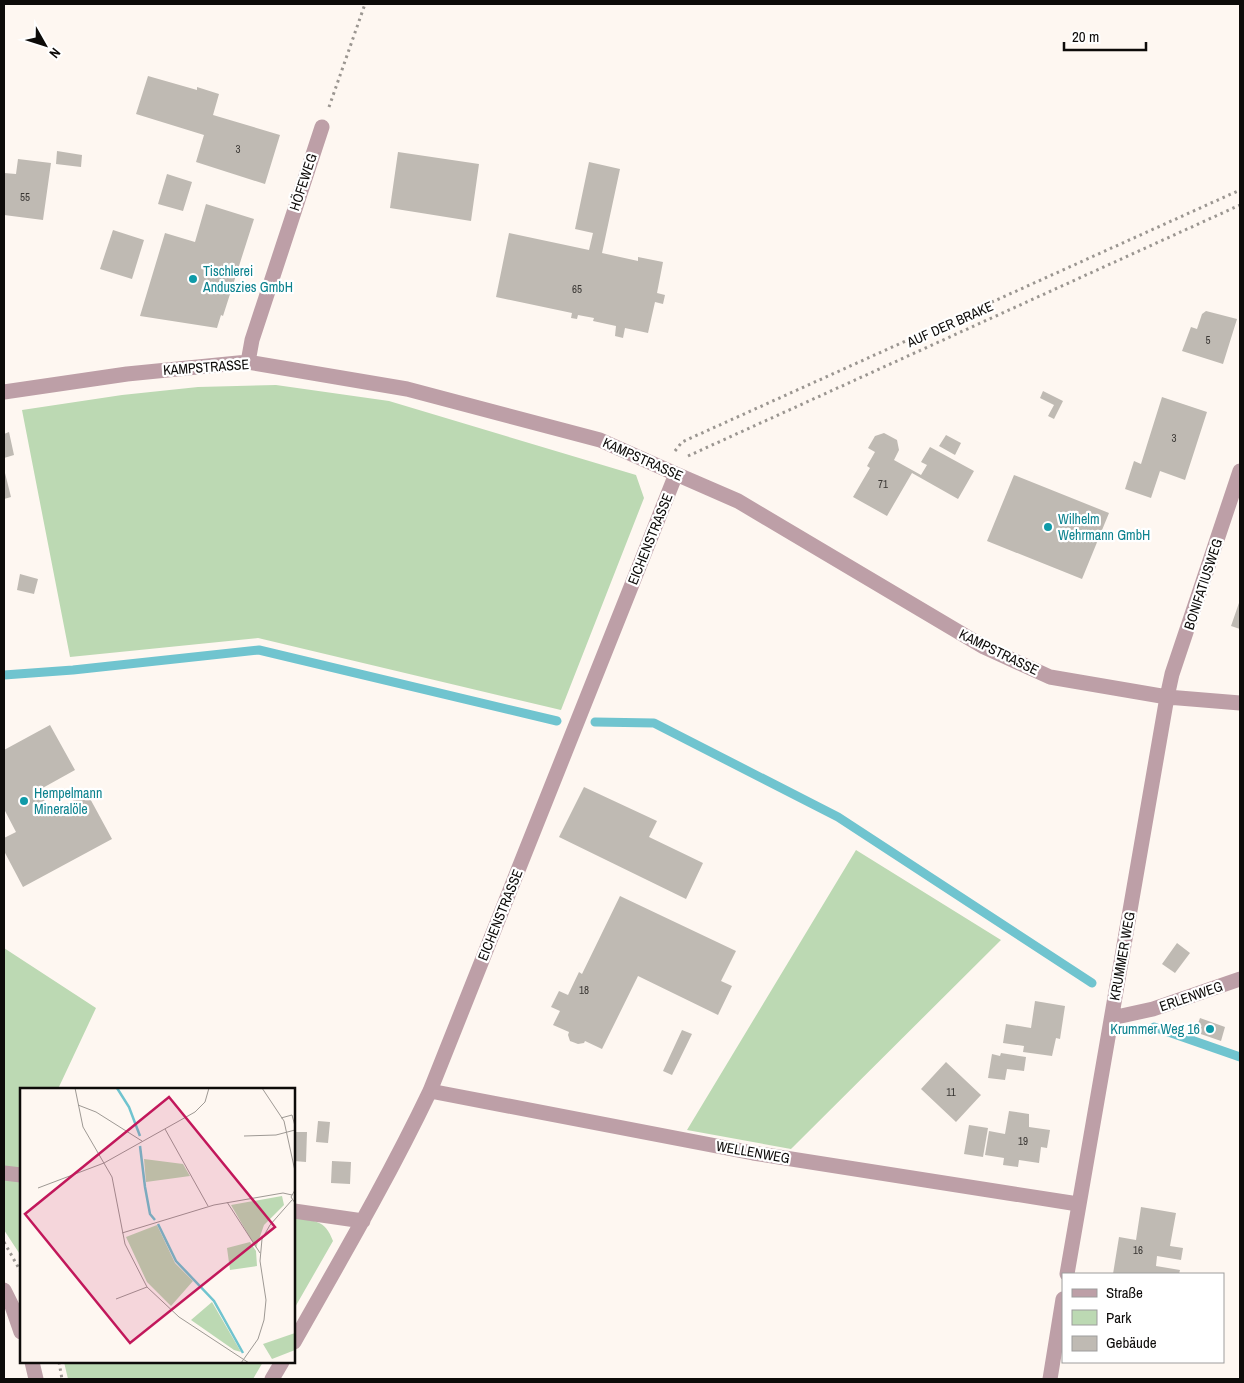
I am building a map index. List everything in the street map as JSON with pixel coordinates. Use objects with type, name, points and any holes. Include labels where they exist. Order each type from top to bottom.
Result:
[{"type":"street","name":"HÖFEWEG","points":[[248,362],[252,340],[322,127]]},
{"type":"street","name":"KAMPSTRASSE","points":[[4,392],[127,374],[248,362],[407,389],[600,440],[671,471],[738,502],[984,648],[1050,677],[1167,697],[1240,703]]},
{"type":"street","name":"EICHENSTRASSE","points":[[295,1340],[363,1221],[430,1091],[671,471]]},
{"type":"street","name":"BONIFATIUSWEG","points":[[1167,697],[1172,674],[1240,471]]},
{"type":"street","name":"KRUMMER WEG","points":[[1067,1273],[1167,697]]},
{"type":"street","name":"ERLENWEG","points":[[1112,1018],[1153,1009],[1240,979]]},
{"type":"street","name":"WELLENWEG","points":[[430,1091],[753,1153],[1078,1204]]},
{"type":"street","points":[[4,1173],[20,1175]]},
{"type":"street","points":[[295,1211],[363,1221]]},
{"type":"street","points":[[4,1290],[20,1329]]},
{"type":"street","points":[[1050,1379],[1062,1305]]},
{"type":"street","points":[[32,1363],[36,1379]]},
{"type":"street","points":[[272,1379],[281,1363]]},
{"type":"path","points":[[322,127],[365,4]]},
{"type":"path","points":[[671,471],[682,442],[1240,190]]},
{"type":"path","name":"AUF DER BRAKE","points":[[671,471],[688,456],[1240,205]]},
{"type":"path","points":[[4,1242],[20,1270]]},
{"type":"path","points":[[59,1363],[62,1379]]},
{"type":"green space","points":[[276,385],[389,401],[636,475],[644,498],[561,710],[258,638],[70,657],[22,410],[122,395],[198,387]]},
{"type":"green space","points":[[856,850],[1001,940],[791,1149],[687,1130]]},
{"type":"green space","points":[[4,948],[96,1008],[58,1088],[20,1088],[20,1168],[4,1167]]},
{"type":"green space","points":[[4,1178],[20,1179],[20,1254],[4,1230]]},
{"type":"green space","points":[[295,1218],[318,1222],[330,1234],[333,1241],[295,1307]]},
{"type":"green space","points":[[64,1363],[262,1363],[253,1379],[68,1379]]},
{"type":"building","points":[[148,76],[197,90],[197,87],[219,94],[213,115],[280,135],[265,184],[196,162],[204,135],[136,114]]},
{"type":"building","points":[[57,151],[82,155],[81,167],[56,164]]},
{"type":"building","points":[[398,152],[479,164],[471,221],[390,208]]},
{"type":"building","points":[[18,159],[51,163],[43,220],[4,215],[4,173],[16,174]]},
{"type":"building","points":[[589,162],[620,169],[602,253],[638,261],[638,257],[663,262],[657,293],[665,295],[663,304],[655,302],[648,333],[625,328],[623,338],[615,336],[616,326],[593,321],[594,318],[578,315],[577,319],[571,318],[572,313],[496,297],[509,233],[589,250],[593,233],[575,229]]},
{"type":"building","points":[[167,174],[192,182],[183,211],[158,204]]},
{"type":"building","name":"Tischlerei Anduszies GmbH","points":[[206,204],[254,219],[223,316],[221,315],[217,328],[140,316],[165,233],[195,242]]},
{"type":"building","points":[[113,230],[144,240],[132,279],[100,269]]},
{"type":"building","points":[[1206,311],[1237,319],[1223,364],[1182,351],[1191,327],[1197,329],[1202,314]]},
{"type":"building","points":[[1043,391],[1063,401],[1054,419],[1048,416],[1054,405],[1040,398]]},
{"type":"building","points":[[1162,397],[1207,412],[1185,480],[1160,471],[1151,498],[1125,489],[1134,461],[1141,464]]},
{"type":"building","points":[[9,432],[14,455],[4,458],[4,434]]},
{"type":"building","points":[[884,433],[897,440],[899,450],[894,460],[921,475],[927,465],[921,462],[930,447],[974,471],[958,499],[912,473],[887,516],[853,497],[870,468],[867,466],[875,452],[868,448],[875,436]]},
{"type":"building","points":[[946,435],[961,443],[955,455],[939,446]]},
{"type":"building","points":[[4,469],[11,497],[4,499]]},
{"type":"building","name":"Wilhelm Wehrmann GmbH","points":[[1014,475],[1109,513],[1082,579],[987,541]]},
{"type":"building","points":[[20,574],[38,579],[34,594],[17,590]]},
{"type":"building","points":[[1240,600],[1240,629],[1231,626]]},
{"type":"building","name":"Hempelmann Mineralöle","points":[[50,725],[75,770],[39,790],[51,813],[87,793],[112,839],[23,887],[4,851],[4,838],[16,832],[4,809],[4,750]]},
{"type":"building","points":[[584,787],[657,821],[649,837],[703,863],[686,899],[559,837]]},
{"type":"building","points":[[620,896],[736,951],[721,981],[732,986],[718,1015],[638,976],[602,1049],[585,1041],[578,1044],[570,1041],[569,1032],[553,1025],[560,1011],[551,1007],[559,991],[568,995],[579,972],[582,974]]},
{"type":"building","points":[[1177,943],[1190,953],[1175,973],[1162,964]]},
{"type":"building","points":[[1035,1001],[1065,1006],[1060,1039],[1056,1038],[1052,1056],[1023,1052],[1024,1046],[1003,1043],[1006,1024],[1031,1028]]},
{"type":"building","name":"Krummer Weg 16","points":[[1200,1018],[1225,1027],[1221,1041],[1195,1032]]},
{"type":"building","points":[[682,1030],[692,1034],[672,1075],[663,1071]]},
{"type":"building","points":[[1001,1053],[1026,1057],[1024,1071],[1007,1069],[1005,1080],[988,1078],[992,1054],[1000,1056]]},
{"type":"building","points":[[946,1062],[981,1095],[956,1122],[921,1089]]},
{"type":"building","points":[[1009,1111],[1029,1114],[1029,1127],[1050,1130],[1047,1148],[1041,1147],[1039,1163],[1019,1160],[1018,1167],[1003,1165],[1004,1158],[985,1155],[989,1131],[1005,1134]]},
{"type":"building","points":[[318,1121],[330,1122],[328,1143],[316,1142]]},
{"type":"building","points":[[969,1125],[988,1128],[983,1157],[964,1154]]},
{"type":"building","points":[[295,1132],[307,1132],[306,1162],[295,1161]]},
{"type":"building","points":[[332,1161],[351,1162],[350,1184],[331,1183]]},
{"type":"building","points":[[1141,1207],[1176,1213],[1170,1246],[1183,1248],[1181,1260],[1157,1256],[1156,1266],[1180,1270],[1179,1273],[1113,1273],[1119,1237],[1136,1240]]},
{"type":"waterway","points":[[4,675],[73,670],[259,650],[557,721]]},
{"type":"waterway","points":[[595,722],[654,723],[838,817],[1092,983]]},
{"type":"waterway","points":[[1154,1027],[1240,1057]]},
{"type":"place","name":"Tischlerei Anduszies GmbH","points":[[193,279]]},
{"type":"place","name":"Wilhelm Wehrmann GmbH","points":[[1048,527]]},
{"type":"place","name":"Hempelmann Mineralöle","points":[[24,801]]},
{"type":"place","name":"Krummer Weg 16","points":[[1210,1029]]}]
